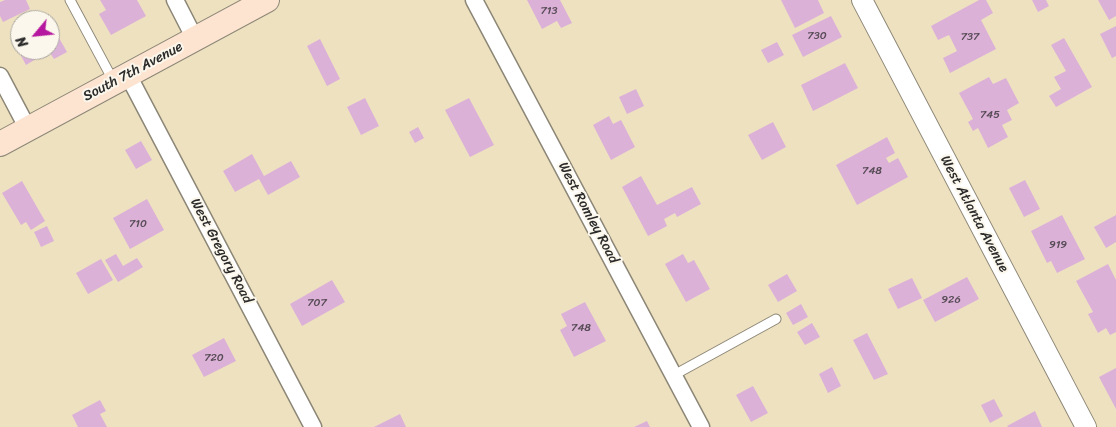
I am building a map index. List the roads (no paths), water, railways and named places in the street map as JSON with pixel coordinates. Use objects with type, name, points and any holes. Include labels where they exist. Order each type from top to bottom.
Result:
[{"type":"main road","name":"South 7th Avenue","points":[[0,144],[267,0]]},
{"type":"street","points":[[175,0],[196,38]]},
{"type":"street","name":"West Romley Road","points":[[474,0],[701,427]]},
{"type":"street","name":"West Atlanta Avenue","points":[[862,0],[1086,427]]},
{"type":"street","points":[[0,76],[28,129]]},
{"type":"street","name":"West Gregory Road","points":[[121,79],[313,427]]},
{"type":"lane","points":[[70,0],[121,79]]},
{"type":"lane","points":[[674,375],[776,319]]}]
